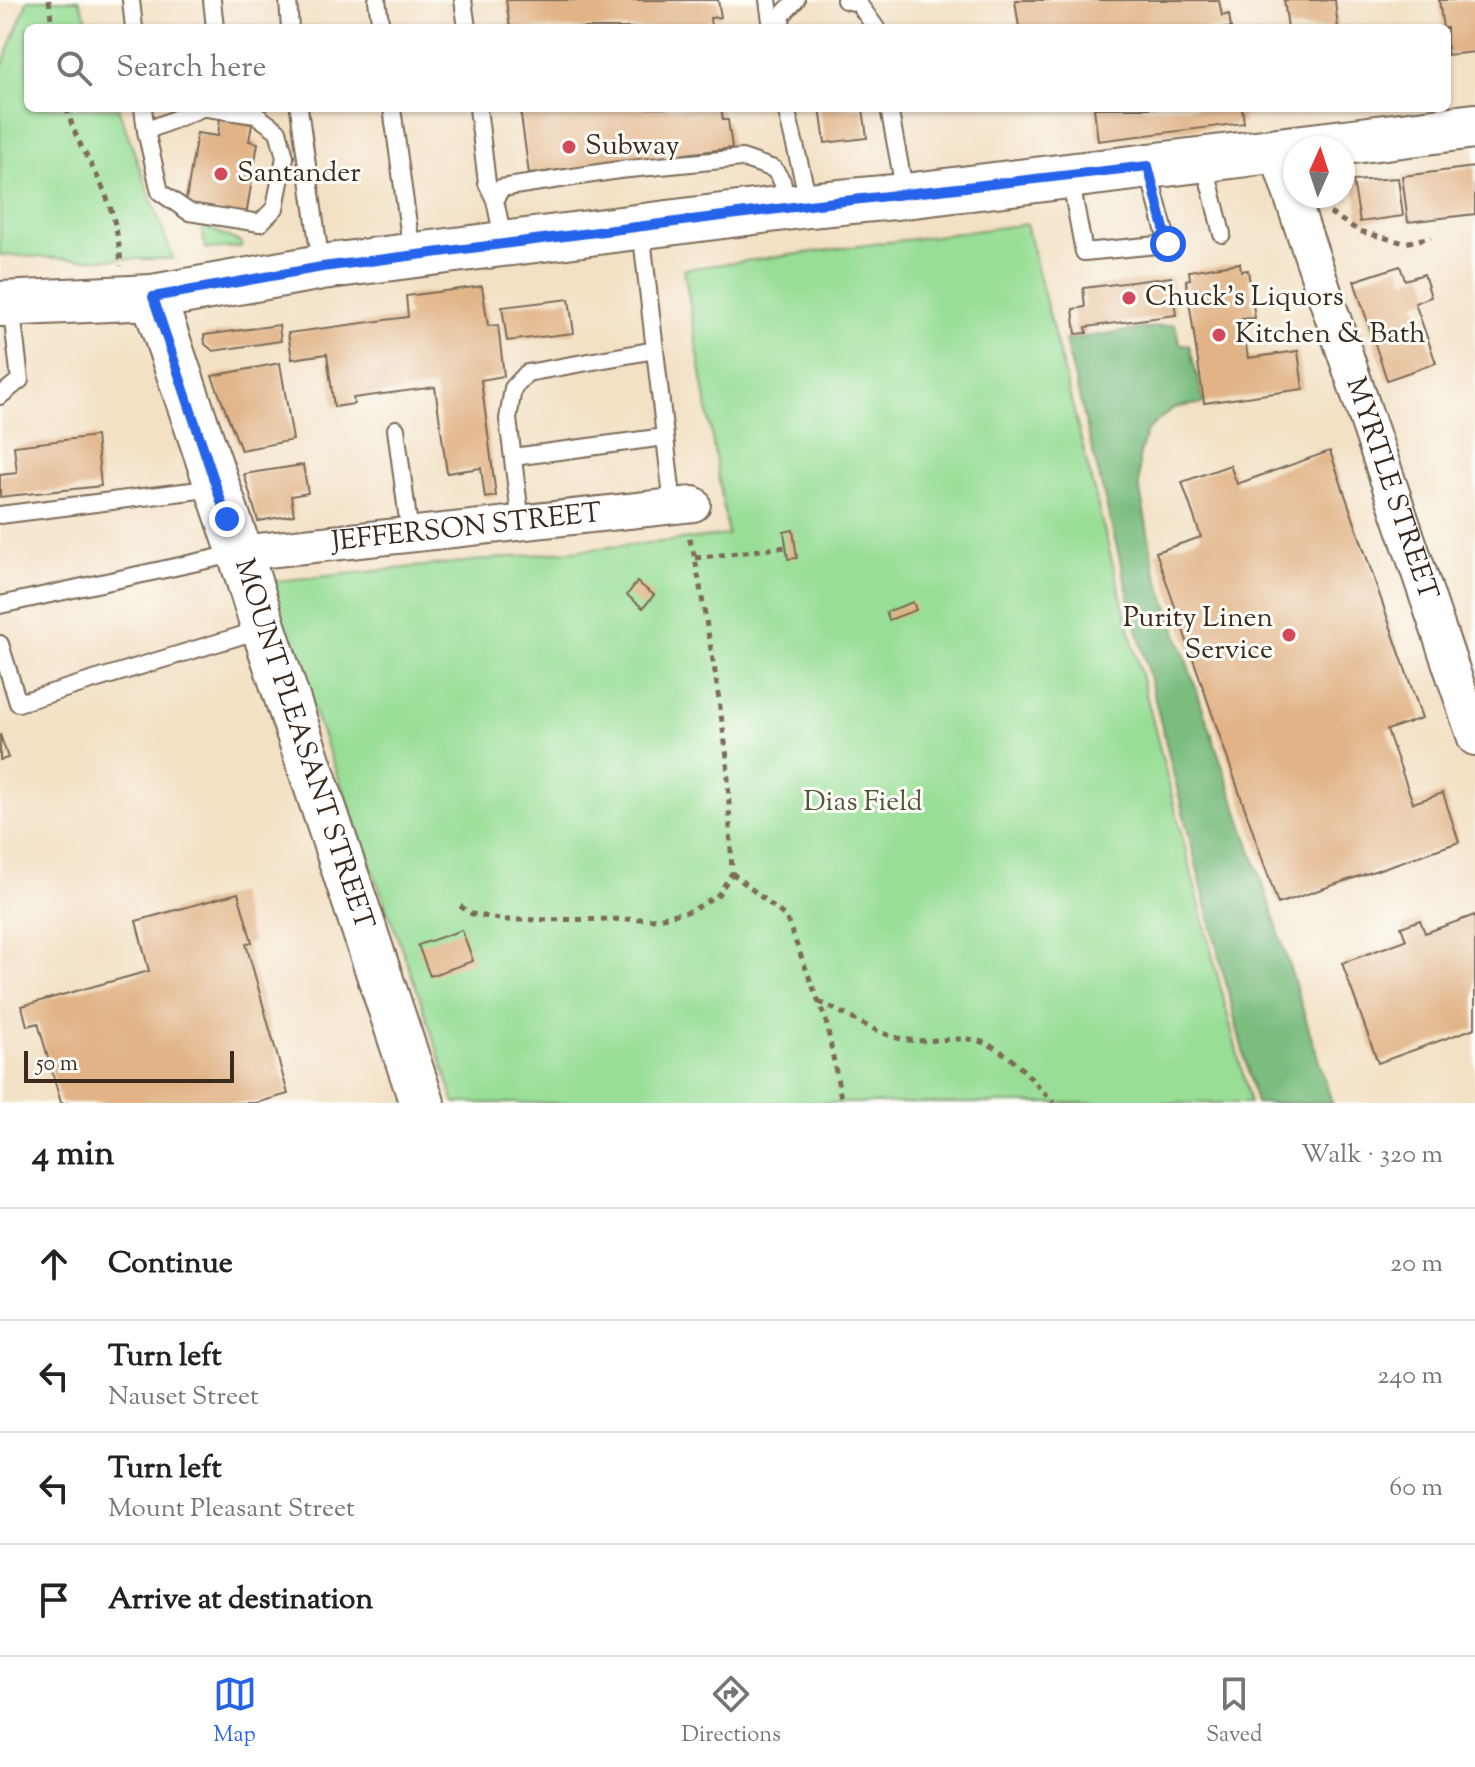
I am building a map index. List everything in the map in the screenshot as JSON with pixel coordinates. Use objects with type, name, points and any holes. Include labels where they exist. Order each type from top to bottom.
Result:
[{"type":"main road","points":[[6,304],[138,298],[322,267],[1475,126]]},
{"type":"main road","name":"MOUNT PLEASANT STREET","points":[[138,298],[240,553],[422,1103]]},
{"type":"street","name":"MYRTLE STREET","points":[[1276,150],[1475,738]]},
{"type":"street","name":"JEFFERSON STREET","points":[[240,553],[521,523],[684,513]]},
{"type":"lane","points":[[131,0],[134,24]]},
{"type":"lane","points":[[212,0],[215,24]]},
{"type":"lane","points":[[288,0],[290,24]]},
{"type":"lane","points":[[377,0],[380,24]]},
{"type":"lane","points":[[463,0],[466,24]]},
{"type":"lane","points":[[768,0],[771,24]]},
{"type":"lane","points":[[780,24],[783,14],[796,0]]},
{"type":"lane","points":[[845,0],[858,3],[873,24]]},
{"type":"lane","points":[[144,112],[160,192],[189,212],[260,223],[275,208],[285,157],[278,131],[256,115],[234,112]]},
{"type":"lane","points":[[146,131],[195,112]]},
{"type":"lane","points":[[300,112],[322,267]]},
{"type":"lane","points":[[393,112],[412,256]]},
{"type":"lane","points":[[478,112],[487,183],[498,194],[505,244]]},
{"type":"lane","points":[[786,112],[798,207]]},
{"type":"lane","points":[[890,112],[905,196]]},
{"type":"lane","points":[[498,194],[619,170],[742,158],[774,169],[798,207]]},
{"type":"lane","points":[[1203,159],[1222,234]]},
{"type":"lane","points":[[1070,176],[1084,252],[1168,244],[1148,166]]},
{"type":"lane","points":[[641,228],[665,437],[684,513]]},
{"type":"lane","points":[[0,396],[20,380],[6,304]]},
{"type":"lane","points":[[521,523],[508,419],[513,388],[527,373],[655,350]]},
{"type":"lane","points":[[396,429],[410,535]]},
{"type":"lane","points":[[513,457],[665,437]]},
{"type":"lane","points":[[0,515],[216,488]]},
{"type":"lane","points":[[0,605],[240,553]]},
{"type":"lane","points":[[0,644],[18,703],[264,629]]},
{"type":"path","points":[[49,0],[52,24]]},
{"type":"path","points":[[68,112],[74,136],[100,183],[119,232],[138,298]]},
{"type":"path","points":[[1326,210],[1359,231],[1381,237],[1405,243],[1431,237]]},
{"type":"path","points":[[460,906],[472,914],[505,920],[652,919],[691,911],[718,895],[732,873],[727,757],[695,558],[684,513]]},
{"type":"path","points":[[695,558],[786,547]]},
{"type":"path","points":[[732,873],[786,917],[826,1021],[842,1103]]},
{"type":"path","points":[[819,1002],[900,1039],[966,1039],[987,1043],[1006,1055],[1054,1103]]},
{"type":"green space","points":[[28,0],[79,0],[88,24],[24,24],[24,112],[119,112],[173,259],[0,255],[0,71]]},
{"type":"green space","name":"Dias Field","points":[[1026,224],[1250,1103],[455,1103],[419,995],[266,582],[728,535],[684,269]]},
{"type":"green space","points":[[201,225],[242,243],[241,247],[206,249]]},
{"type":"green space","points":[[1175,324],[1180,344],[1189,345],[1204,403],[1173,408],[1147,430],[1139,457],[1139,486],[1154,566],[1271,908],[1332,1103],[1256,1103],[1065,340]]},
{"type":"building","points":[[506,0],[718,0],[721,17],[710,18],[711,24],[509,24]]},
{"type":"building","points":[[1015,0],[1219,0],[1222,16],[1229,14],[1230,24],[1018,24]]},
{"type":"building","points":[[1284,0],[1335,0],[1338,24],[1287,24]]},
{"type":"building","points":[[1439,0],[1475,0],[1475,52],[1451,55],[1451,24],[1442,24]]},
{"type":"building","points":[[521,112],[722,112],[723,120],[728,120],[732,148],[529,174]]},
{"type":"building","points":[[821,112],[864,112],[867,138],[825,143]]},
{"type":"building","points":[[1094,112],[1243,112],[1244,123],[1098,141]]},
{"type":"building","name":"Santander","points":[[220,118],[252,124],[249,141],[258,143],[246,216],[185,206],[197,133],[218,136]]},
{"type":"building","points":[[1475,167],[1475,214],[1408,222],[1402,176]]},
{"type":"building","points":[[1398,178],[1403,216],[1360,222],[1355,181]]},
{"type":"building","name":"Kitchen & Bath","points":[[1240,263],[1241,271],[1248,270],[1255,318],[1242,319],[1248,358],[1298,351],[1303,389],[1204,403],[1186,280],[1190,279],[1189,271]]},
{"type":"building","points":[[1400,266],[1405,280],[1424,274],[1431,297],[1415,303],[1436,363],[1387,380],[1354,281]]},
{"type":"building","name":"Chuck's Liquors","points":[[1171,277],[1176,315],[1086,327],[1087,333],[1076,334],[1073,309],[1085,307],[1083,288]]},
{"type":"building","points":[[482,286],[488,326],[498,325],[504,376],[481,380],[496,496],[485,498],[481,468],[447,473],[435,387],[353,398],[354,404],[334,407],[327,354],[292,359],[288,333],[408,317],[406,296]]},
{"type":"building","points":[[569,299],[574,333],[507,341],[502,307]]},
{"type":"building","points":[[279,325],[281,341],[213,351],[205,344],[204,335]]},
{"type":"building","points":[[280,363],[293,440],[241,450],[212,376]]},
{"type":"building","points":[[96,436],[101,486],[0,497],[0,475],[17,473],[14,446]]},
{"type":"building","name":"Purity Linen Service","points":[[1330,451],[1422,718],[1387,730],[1413,803],[1443,793],[1459,842],[1278,904],[1156,552],[1201,537],[1182,482],[1230,465],[1237,484]]},
{"type":"building","points":[[303,465],[308,493],[291,496],[294,515],[258,521],[244,474]]},
{"type":"building","points":[[793,530],[797,558],[788,559],[784,532]]},
{"type":"building","points":[[637,582],[654,595],[643,608],[627,595]]},
{"type":"building","points":[[913,602],[916,610],[889,620],[886,612]]},
{"type":"building","points":[[0,734],[8,758],[0,760]]},
{"type":"building","points":[[238,893],[252,942],[246,944],[288,1094],[256,1103],[61,1103],[38,1023],[27,1026],[22,1006],[149,971],[136,921]]},
{"type":"building","points":[[1475,915],[1475,1028],[1378,1063],[1342,963],[1406,940],[1401,927],[1420,920],[1425,933]]},
{"type":"building","points":[[462,930],[473,961],[430,976],[418,945]]},
{"type":"place","name":"Subway","points":[[569,147]]},
{"type":"place","name":"Santander","points":[[221,174]]},
{"type":"place","name":"Chuck's Liquors","points":[[1129,298]]},
{"type":"place","name":"Kitchen & Bath","points":[[1219,335]]},
{"type":"place","name":"Purity Linen Service","points":[[1289,635]]},
{"type":"route","points":[[227,519],[153,297],[322,267],[809,205],[1148,166],[1168,244]]}]
